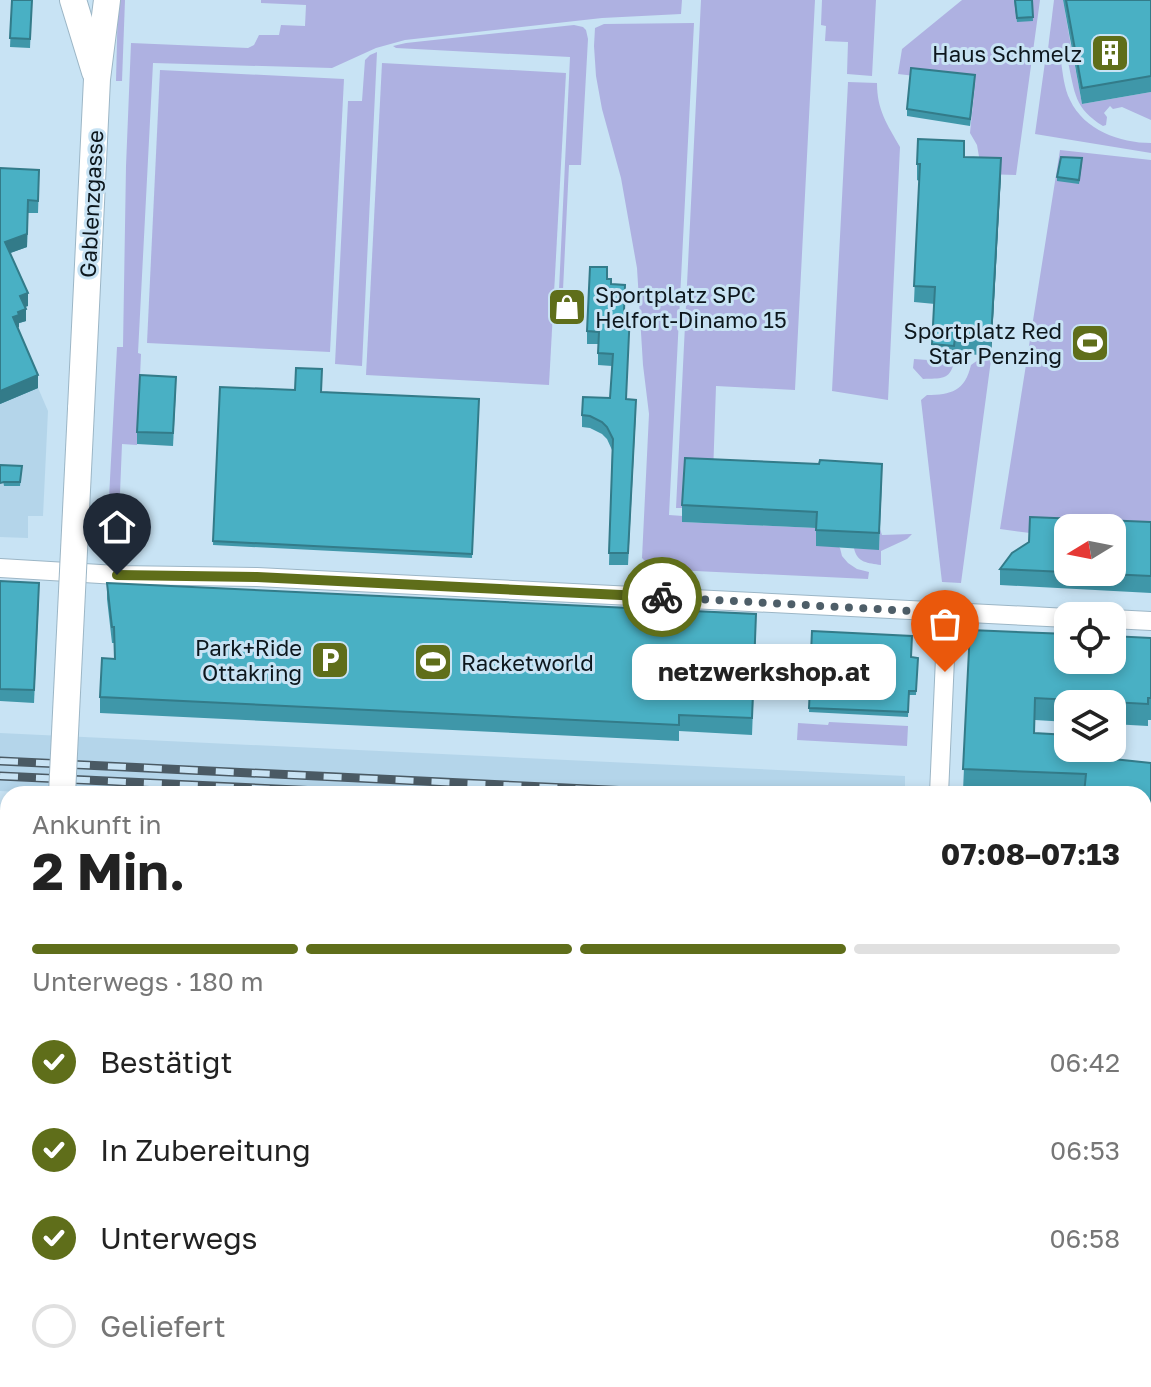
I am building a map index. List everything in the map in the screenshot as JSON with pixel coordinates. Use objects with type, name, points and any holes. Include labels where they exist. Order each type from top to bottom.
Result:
[{"type":"main road","points":[[73,0],[97,79]]},
{"type":"main road","name":"Gablenzgasse","points":[[62,786],[97,79],[107,0]]},
{"type":"street","points":[[0,568],[117,575],[272,578],[1054,617]]},
{"type":"street","points":[[939,786],[947,613]]},
{"type":"street","points":[[1126,620],[1151,621]]},
{"type":"shaded area","points":[[118,0],[125,0],[122,81],[116,81]]},
{"type":"shaded area","points":[[261,0],[682,0],[681,14],[602,18],[405,40],[376,48],[332,68],[153,63],[138,353],[141,354],[137,445],[122,444],[119,518],[108,517],[117,347],[123,347],[131,43],[248,48],[254,45],[259,35],[279,35],[281,25],[305,26],[306,5],[261,3]]},
{"type":"shaded area","points":[[701,0],[815,0],[795,390],[716,386],[713,475],[683,508],[676,508]]},
{"type":"shaded area","points":[[822,0],[876,0],[872,76],[847,74],[848,42],[825,41],[826,26],[821,25]]},
{"type":"shaded area","points":[[962,0],[1040,0],[1016,175],[982,174],[977,145],[970,133],[975,83],[898,74],[902,49]]},
{"type":"shaded area","points":[[1054,0],[1063,0],[1072,52],[1047,57]]},
{"type":"shaded area","points":[[694,23],[669,515],[683,516],[683,522],[817,528],[840,548],[848,563],[869,572],[868,579],[653,569],[642,558],[649,414],[637,268],[621,178],[596,76],[595,28],[604,24]]},
{"type":"shaded area","points":[[574,25],[586,30],[588,39],[581,165],[569,165],[563,290],[559,290],[570,57],[393,46]]},
{"type":"shaded area","points":[[377,52],[362,366],[335,364],[348,101],[362,101],[365,60]]},
{"type":"shaded area","points":[[1074,61],[1082,104],[1151,92],[1151,120],[1122,107],[1113,109],[1110,106],[1104,113],[1106,125],[1093,119],[1081,106],[1075,91],[1068,62]]},
{"type":"shaded area","points":[[1045,62],[1061,62],[1068,95],[1084,119],[1115,137],[1151,143],[1151,153],[1035,134]]},
{"type":"shaded area","points":[[382,63],[566,73],[549,385],[366,375]]},
{"type":"shaded area","points":[[160,70],[344,79],[330,352],[147,343]]},
{"type":"shaded area","points":[[848,82],[877,83],[881,109],[900,147],[888,400],[832,391]]},
{"type":"shaded area","name":"Sportplatz Red Star Penzing","points":[[1060,150],[1151,160],[1151,569],[1126,543],[1126,514],[1054,514],[1054,530],[1030,533],[1000,529]]},
{"type":"shaded area","points":[[0,278],[27,306],[21,309],[26,321],[13,330],[48,411],[43,516],[28,516],[28,538],[0,537]]},
{"type":"shaded area","points":[[914,359],[954,362],[947,375],[923,379],[913,368]]},
{"type":"shaded area","points":[[978,360],[991,360],[961,583],[942,582],[921,400],[927,395],[956,390],[965,381],[971,365]]},
{"type":"shaded area","points":[[880,529],[882,535],[912,534],[881,551],[881,565],[864,561],[854,548],[879,549]]},
{"type":"shaded area","points":[[829,722],[908,726],[907,746],[797,740],[798,723],[828,725]]},
{"type":"shaded area","points":[[0,733],[905,776],[905,786],[0,786]]},
{"type":"building","points":[[12,0],[32,0],[30,39],[10,38]]},
{"type":"building","points":[[1015,0],[1032,0],[1033,17],[1017,18]]},
{"type":"building","name":"Haus Schmelz","points":[[1066,0],[1151,0],[1151,76],[1082,88]]},
{"type":"building","points":[[911,68],[975,75],[970,119],[907,109]]},
{"type":"building","points":[[918,139],[964,141],[964,157],[1001,158],[991,339],[955,337],[954,346],[932,344],[935,287],[914,286],[920,164],[917,164]]},
{"type":"building","points":[[1061,157],[1082,158],[1079,180],[1057,177]]},
{"type":"building","points":[[0,168],[39,170],[38,201],[28,200],[27,234],[5,242],[28,293],[20,296],[26,309],[13,317],[38,375],[0,391]]},
{"type":"building","points":[[590,267],[607,267],[607,279],[611,279],[611,284],[625,285],[624,311],[630,312],[626,399],[636,400],[628,553],[609,553],[613,439],[602,422],[582,415],[583,397],[610,398],[613,354],[598,353],[599,332],[587,331]]},
{"type":"building","points":[[296,368],[322,369],[321,392],[479,399],[472,554],[213,541],[220,387],[295,390]]},
{"type":"building","points":[[140,375],[176,377],[173,433],[137,432]]},
{"type":"building","points":[[685,458],[882,464],[879,533],[816,530],[817,512],[682,505]]},
{"type":"building","points":[[0,465],[22,466],[20,482],[0,483]]},
{"type":"building","points":[[1030,517],[1054,518],[1054,572],[1000,569],[1012,553],[1029,542]]},
{"type":"building","points":[[1126,521],[1151,522],[1151,576],[1126,575]]},
{"type":"building","points":[[0,581],[39,583],[34,690],[0,689]]},
{"type":"building","name":"Racketworld","points":[[107,583],[756,614],[752,718],[679,715],[679,725],[100,697],[102,658],[115,659]]},
{"type":"building","points":[[970,630],[1054,633],[1054,674],[1126,674],[1126,637],[1151,638],[1151,698],[1148,698],[1148,704],[1126,703],[1126,690],[1054,690],[1054,699],[1035,698],[1034,733],[1054,734],[1054,762],[1151,763],[1151,786],[1085,786],[1086,774],[963,769]]},
{"type":"building","points":[[812,631],[912,636],[911,657],[918,658],[916,691],[909,691],[908,712],[809,708],[810,686],[803,686],[804,652],[811,653]]},
{"type":"railway","points":[[0,761],[525,786]]},
{"type":"railway","points":[[0,776],[213,786]]},
{"type":"way so far","points":[[662,597],[947,613],[945,672]]},
{"type":"place","name":"Haus Schmelz","points":[[1110,53]]},
{"type":"place","name":"Sportplatz SPC Helfort-Dinamo 15","points":[[567,307]]},
{"type":"place","name":"Sportplatz Red Star Penzing","points":[[1090,343]]},
{"type":"place","name":"Park+Ride Ottakring","points":[[330,660]]},
{"type":"place","name":"Racketworld","points":[[433,662]]},
{"type":"place","name":"netzwerkshop.at","points":[[945,672]]},
{"type":"route","points":[[117,575],[257,577],[662,597]]}]
